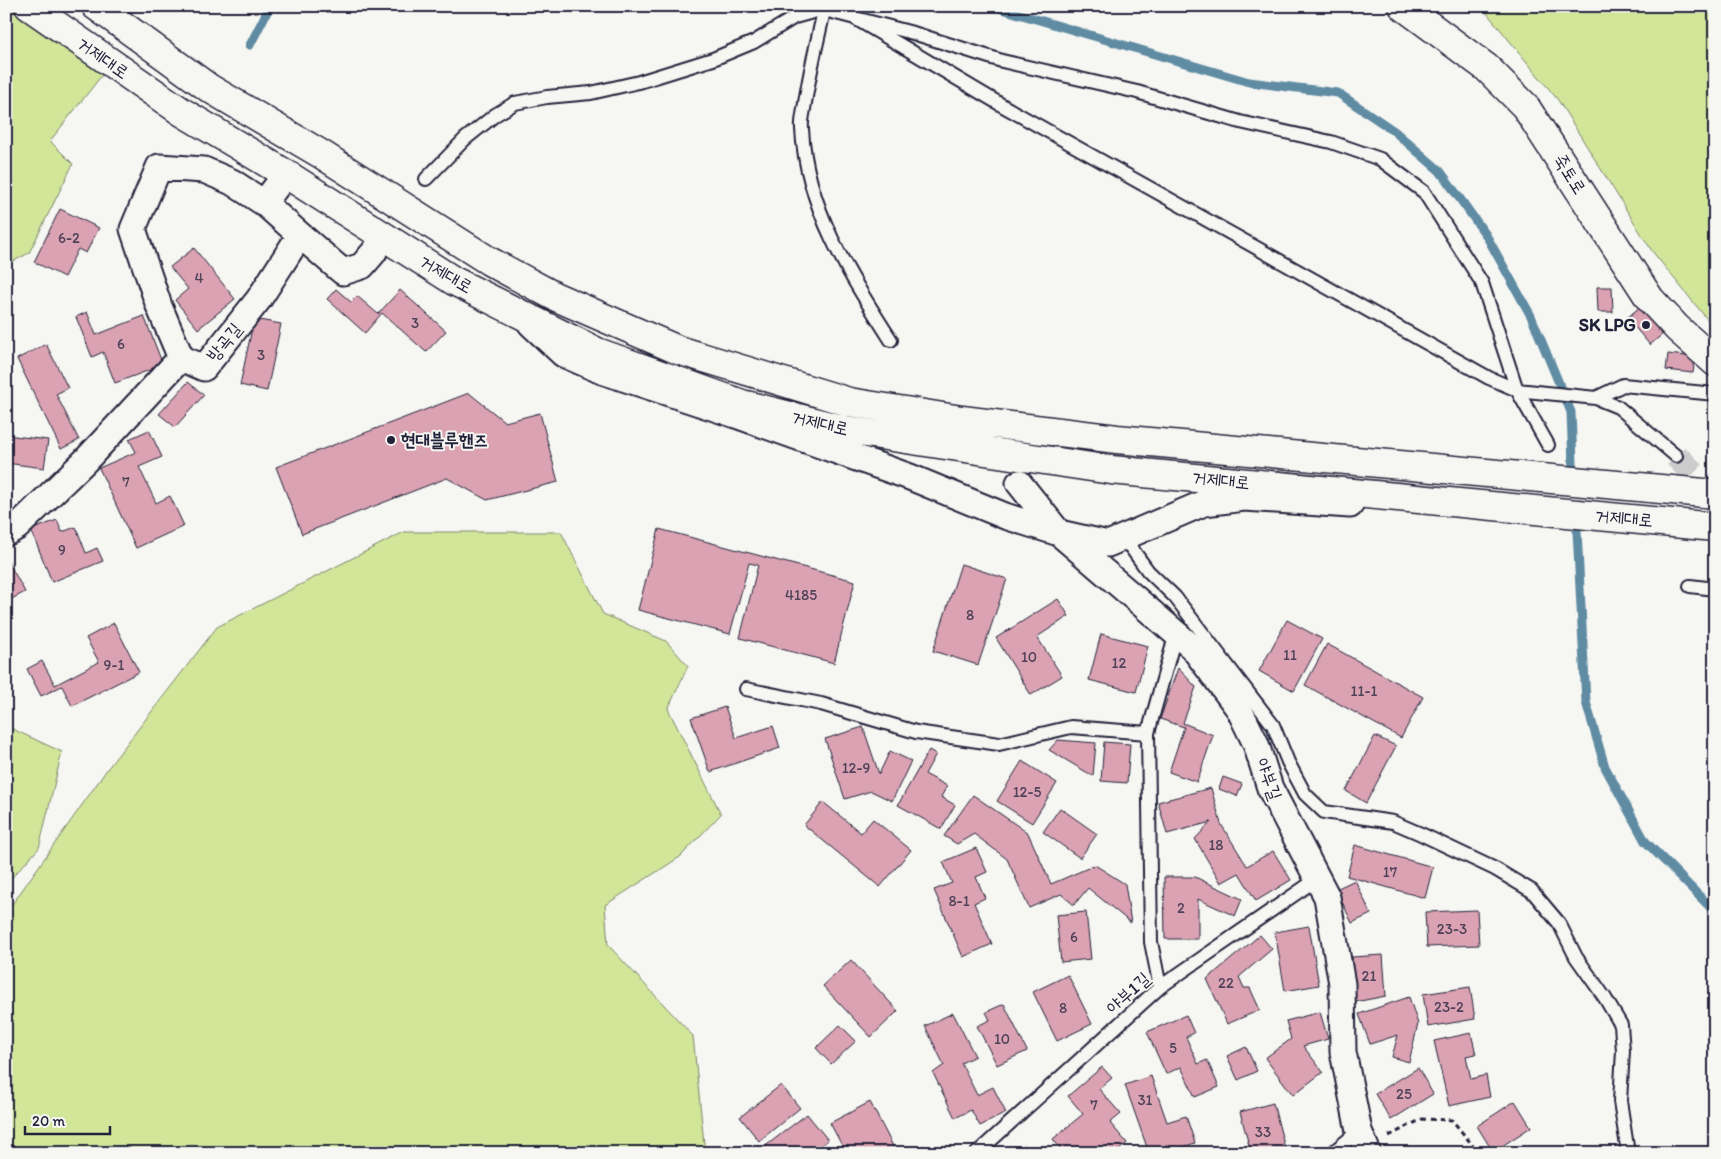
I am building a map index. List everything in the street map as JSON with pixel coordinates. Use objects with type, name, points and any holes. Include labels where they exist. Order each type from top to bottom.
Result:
[{"type":"main road","name":"거제대로","points":[[28,6],[182,112],[286,174],[454,281],[597,352],[742,404],[846,430],[1111,470],[1715,527]]},
{"type":"main road","name":"거제대로","points":[[96,6],[209,88],[321,154],[489,261],[554,296],[678,350],[849,402],[962,420],[1117,439],[1715,494]]},
{"type":"main road","name":"죽토로","points":[[1403,6],[1487,68],[1525,106],[1650,299],[1677,328],[1715,362]]},
{"type":"main road","name":"죽토로","points":[[1427,6],[1496,56],[1534,95],[1562,132],[1661,286],[1686,318],[1715,344]]},
{"type":"street","points":[[181,358],[159,306],[133,229],[159,167],[204,170],[232,182],[264,203],[343,272],[362,266],[374,252]]},
{"type":"street","points":[[264,203],[286,174]]},
{"type":"street","name":"방곡길","points":[[6,533],[17,526],[85,461],[181,358],[204,368],[259,299],[300,235]]},
{"type":"street","points":[[517,312],[563,354],[602,371],[736,414],[910,477],[1005,516],[1059,533],[1108,544],[1204,503],[1244,498],[1355,505],[1383,503],[1394,498]]},
{"type":"street","name":"야부길","points":[[1019,483],[1059,533],[1194,649],[1239,709],[1256,744],[1270,788],[1327,897],[1342,984],[1343,1052],[1364,1144]]},
{"type":"lane","points":[[809,6],[825,8],[913,33],[1002,61],[1137,92],[1240,122],[1331,142],[1380,159],[1424,192],[1482,283],[1517,390],[1548,444]]},
{"type":"lane","points":[[426,179],[465,139],[495,115],[515,103],[547,96],[591,93],[639,82],[713,59],[754,42],[795,17],[825,8]]},
{"type":"lane","points":[[825,8],[810,70],[801,128],[808,171],[825,225],[850,277],[891,340]]},
{"type":"lane","points":[[853,17],[1005,107],[1489,378],[1517,390],[1596,398],[1618,407],[1676,456]]},
{"type":"lane","points":[[1596,398],[1623,385],[1715,394]]},
{"type":"lane","points":[[1124,538],[1148,571],[1175,597],[1273,725],[1288,762],[1305,794],[1324,812],[1393,822],[1496,869],[1532,891],[1560,923],[1576,957],[1605,998],[1621,1025],[1623,1050],[1620,1102],[1628,1153]]},
{"type":"lane","points":[[1690,586],[1715,589]]},
{"type":"lane","points":[[1160,987],[1151,942],[1148,733],[1176,633]]},
{"type":"lane","points":[[746,689],[821,704],[916,732],[999,744],[1071,727],[1148,733]]},
{"type":"lane","name":"야부1길","points":[[977,1153],[1160,987],[1317,879]]},
{"type":"lane","points":[[1332,1153],[1364,1144]]},
{"type":"path","points":[[1364,1144],[1422,1119],[1452,1120],[1479,1153]]},
{"type":"green space","points":[[6,6],[16,6],[106,70],[50,141],[73,164],[29,253],[6,265]]},
{"type":"green space","points":[[1481,6],[1715,6],[1715,329],[1652,251],[1558,100]]},
{"type":"green space","points":[[404,532],[561,532],[603,614],[666,641],[688,666],[668,709],[721,814],[680,857],[605,905],[608,945],[693,1036],[705,1153],[6,1153],[6,913],[108,768],[217,627]]},
{"type":"green space","points":[[6,726],[62,752],[39,848],[6,884]]},
{"type":"building","points":[[60,209],[99,228],[86,253],[78,249],[64,277],[34,262]]},
{"type":"building","points":[[194,248],[235,299],[198,329],[175,300],[188,289],[170,267]]},
{"type":"building","points":[[1597,287],[1612,287],[1613,312],[1598,312]]},
{"type":"building","points":[[336,289],[351,302],[357,296],[378,314],[400,290],[446,331],[426,352],[382,313],[365,333],[327,299]]},
{"type":"building","name":"SK LPG","points":[[1642,305],[1665,332],[1650,345],[1627,318]]},
{"type":"building","points":[[87,312],[96,335],[144,316],[163,365],[115,383],[103,352],[92,357],[76,317]]},
{"type":"building","points":[[254,319],[281,324],[267,391],[240,385]]},
{"type":"building","points":[[46,344],[68,388],[56,394],[79,440],[61,449],[17,359]]},
{"type":"building","points":[[1668,354],[1695,357],[1693,373],[1666,370]]},
{"type":"building","points":[[188,382],[204,395],[175,427],[159,414]]},
{"type":"building","points":[[6,385],[9,385],[6,406]]},
{"type":"building","points":[[469,393],[505,422],[540,413],[558,482],[487,500],[447,478],[302,534],[276,467]]},
{"type":"building","points":[[149,430],[162,457],[139,467],[156,503],[170,496],[184,526],[136,548],[99,468],[136,452],[129,439]]},
{"type":"building","points":[[6,435],[48,440],[44,468],[6,463]]},
{"type":"building","points":[[57,520],[62,532],[76,527],[86,553],[97,548],[103,561],[52,582],[31,530]]},
{"type":"building","points":[[659,529],[855,581],[834,663],[740,638],[758,565],[749,563],[730,634],[638,610]]},
{"type":"building","points":[[6,558],[25,592],[6,602]]},
{"type":"building","points":[[961,564],[1007,579],[978,665],[933,651]]},
{"type":"building","points":[[1058,599],[1069,616],[1037,637],[1062,676],[1031,695],[996,638]]},
{"type":"building","points":[[1287,620],[1322,639],[1294,691],[1259,671]]},
{"type":"building","points":[[114,623],[139,672],[72,706],[62,686],[41,696],[27,669],[42,661],[55,685],[99,662],[86,638]]},
{"type":"building","points":[[1101,634],[1148,646],[1136,692],[1089,680]]},
{"type":"building","points":[[1327,644],[1423,697],[1401,738],[1305,685]]},
{"type":"building","points":[[1178,668],[1196,687],[1183,723],[1213,735],[1197,782],[1169,772],[1184,727],[1160,719]]},
{"type":"building","points":[[725,707],[736,738],[773,726],[780,748],[710,772],[691,718]]},
{"type":"building","points":[[863,727],[879,774],[890,751],[911,761],[892,801],[871,791],[845,799],[825,739]]},
{"type":"building","points":[[1375,736],[1396,746],[1366,803],[1346,791]]},
{"type":"building","points":[[1058,740],[1096,743],[1093,776],[1049,750]]},
{"type":"building","points":[[1104,742],[1130,744],[1127,783],[1101,781]]},
{"type":"building","points":[[929,750],[936,754],[925,774],[947,786],[941,797],[955,805],[941,829],[898,805]]},
{"type":"building","points":[[1022,761],[1057,783],[1032,823],[997,801]]},
{"type":"building","points":[[1223,777],[1242,784],[1237,796],[1219,789]]},
{"type":"building","points":[[1211,788],[1221,824],[1247,866],[1273,851],[1291,880],[1256,901],[1239,873],[1221,883],[1195,839],[1211,822],[1167,834],[1158,802]]},
{"type":"building","points":[[973,795],[1028,833],[1051,884],[1095,865],[1125,884],[1131,923],[1088,888],[1074,905],[1061,894],[1029,908],[1007,859],[974,834],[957,844],[944,836]]},
{"type":"building","points":[[823,802],[861,833],[873,819],[911,850],[880,887],[804,825]]},
{"type":"building","points":[[1060,808],[1097,834],[1080,858],[1043,832]]},
{"type":"building","points":[[1355,845],[1433,867],[1425,898],[1347,876]]},
{"type":"building","points":[[976,848],[987,872],[976,877],[985,898],[974,903],[992,944],[963,957],[934,890],[952,883],[943,862]]},
{"type":"building","points":[[1164,877],[1195,877],[1242,899],[1235,916],[1198,899],[1198,939],[1165,939]]},
{"type":"building","points":[[1355,880],[1371,914],[1352,923],[1336,889]]},
{"type":"building","points":[[1477,910],[1479,945],[1427,947],[1425,912]]},
{"type":"building","points":[[1086,912],[1091,959],[1061,962],[1056,915]]},
{"type":"building","points":[[1309,926],[1319,985],[1285,991],[1275,932]]},
{"type":"building","points":[[1260,935],[1272,949],[1239,977],[1244,988],[1250,988],[1260,1010],[1227,1024],[1207,979]]},
{"type":"building","points":[[1383,955],[1386,996],[1355,1002],[1352,957]]},
{"type":"building","points":[[851,960],[898,1011],[871,1037],[823,986]]},
{"type":"building","points":[[1068,975],[1092,1024],[1057,1041],[1033,992]]},
{"type":"building","points":[[1470,987],[1475,1019],[1428,1027],[1423,994]]},
{"type":"building","points":[[1409,997],[1418,1024],[1409,1062],[1392,1057],[1398,1035],[1370,1044],[1359,1014]]},
{"type":"building","points":[[1004,1004],[1027,1051],[997,1065],[977,1026],[990,1020],[986,1012]]},
{"type":"building","points":[[1320,1012],[1328,1039],[1303,1046],[1323,1072],[1293,1095],[1265,1058],[1291,1039],[1286,1021]]},
{"type":"building","points":[[953,1013],[975,1056],[961,1063],[977,1095],[993,1087],[1006,1113],[980,1126],[971,1110],[955,1118],[933,1073],[944,1065],[925,1026]]},
{"type":"building","points":[[1186,1015],[1194,1033],[1186,1037],[1198,1064],[1207,1060],[1219,1087],[1195,1097],[1181,1067],[1166,1074],[1147,1032]]},
{"type":"building","points":[[840,1025],[856,1041],[831,1064],[816,1048]]},
{"type":"building","points":[[1471,1033],[1476,1054],[1466,1056],[1471,1079],[1486,1075],[1490,1097],[1449,1106],[1434,1041]]},
{"type":"building","points":[[1246,1047],[1257,1071],[1238,1080],[1227,1056]]},
{"type":"building","points":[[1102,1067],[1112,1078],[1099,1089],[1121,1114],[1110,1123],[1127,1143],[1116,1153],[1064,1153],[1053,1139],[1083,1114],[1068,1096]]},
{"type":"building","points":[[1418,1068],[1433,1094],[1391,1120],[1375,1094]]},
{"type":"building","points":[[1151,1076],[1167,1122],[1186,1116],[1195,1143],[1166,1153],[1149,1153],[1125,1085]]},
{"type":"building","points":[[781,1085],[800,1108],[759,1141],[740,1117]]},
{"type":"building","points":[[1515,1101],[1531,1127],[1493,1152],[1477,1126]]},
{"type":"building","points":[[870,1102],[894,1148],[884,1153],[846,1153],[830,1123]]},
{"type":"building","points":[[1273,1103],[1286,1152],[1251,1153],[1240,1112]]},
{"type":"building","points":[[807,1114],[828,1140],[812,1153],[767,1153],[763,1148]]},
{"type":"building","points":[[1024,1145],[1030,1153],[1014,1153]]},
{"type":"waterway","points":[[250,45],[270,6]]},
{"type":"waterway","points":[[992,6],[1249,82],[1338,93],[1394,131],[1440,171],[1486,235],[1531,316],[1571,412],[1573,464]]},
{"type":"waterway","points":[[1577,531],[1586,702],[1605,767],[1645,841],[1715,912]]},
{"type":"tunnel","points":[[1676,456],[1715,494]]},
{"type":"place","name":"SK LPG","points":[[1646,325]]},
{"type":"place","name":"현대블루핸즈","points":[[391,440]]}]
